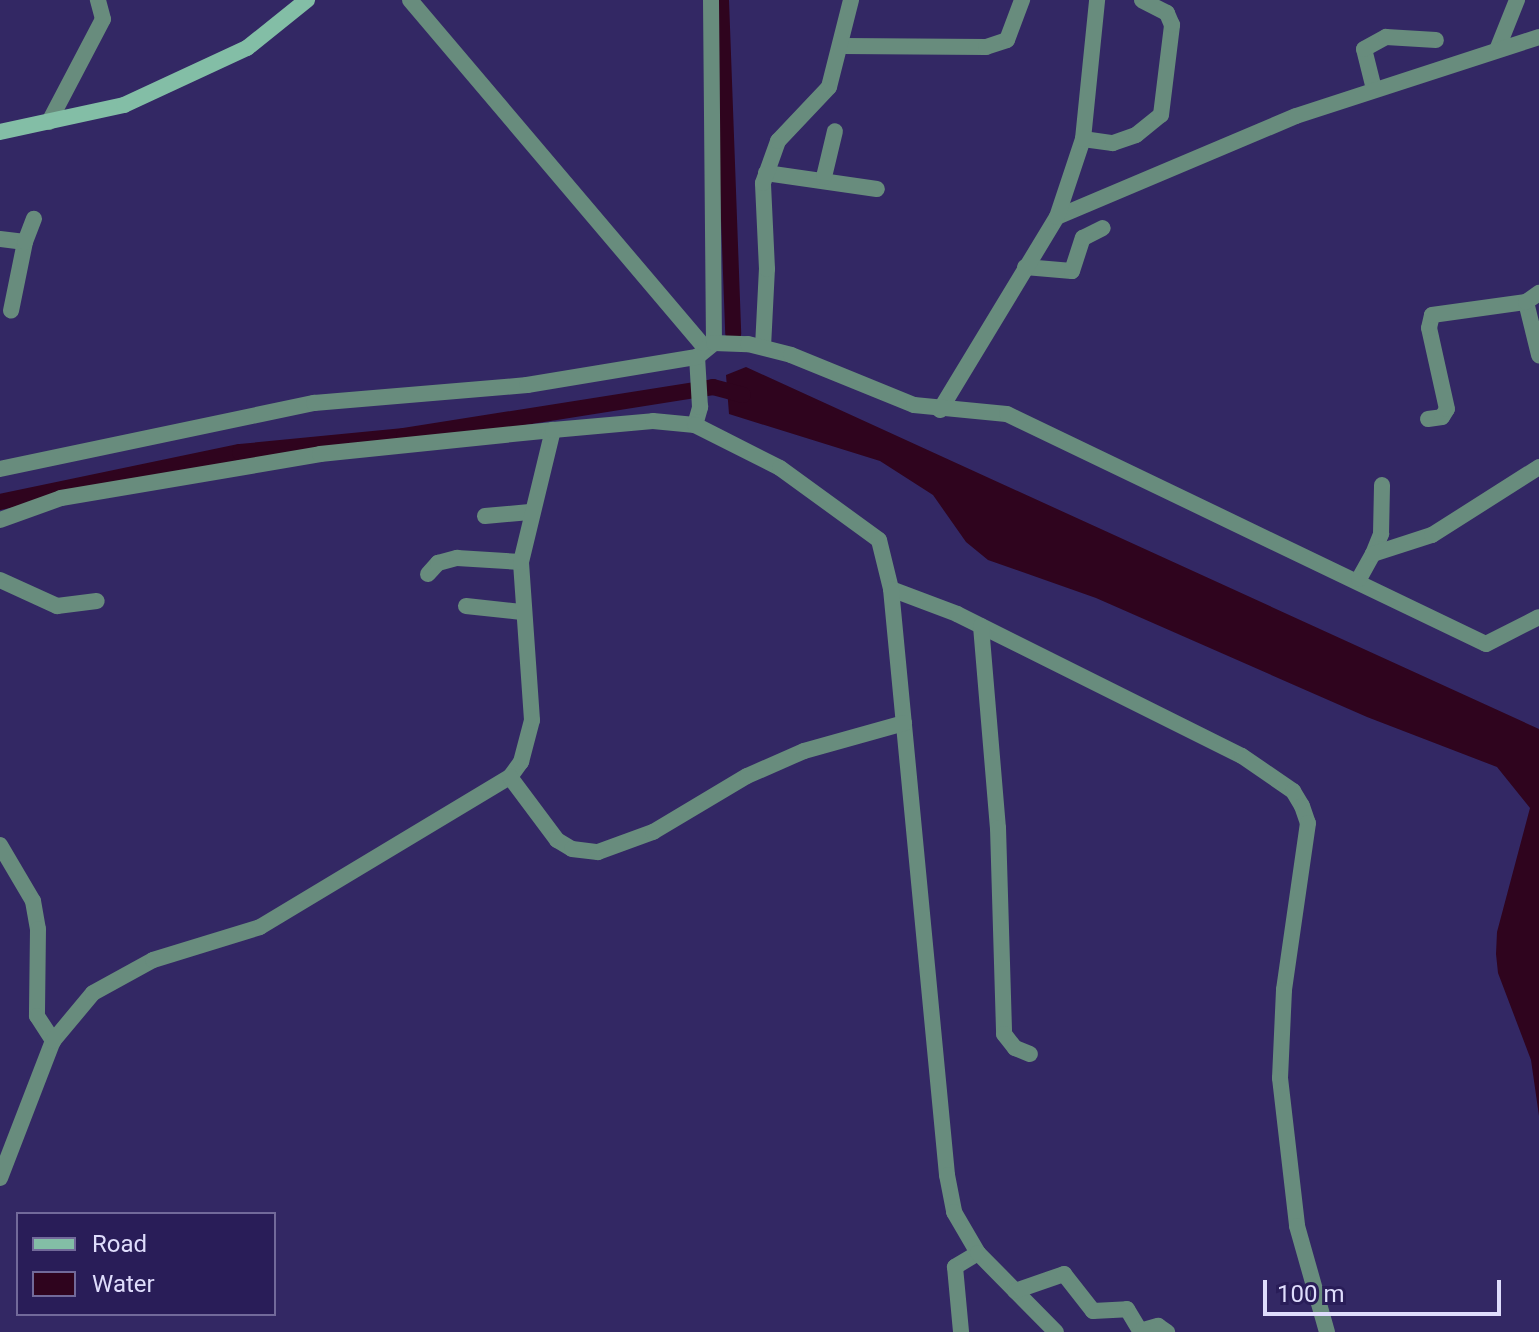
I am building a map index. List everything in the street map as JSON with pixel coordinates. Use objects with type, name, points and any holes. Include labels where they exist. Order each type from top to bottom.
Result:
[{"type":"main road","points":[[0,132],[124,105],[247,48],[307,0]]},
{"type":"street","points":[[49,122],[103,19],[98,0]]},
{"type":"street","points":[[410,0],[703,355]]},
{"type":"street","points":[[695,425],[700,407],[703,355],[711,0]]},
{"type":"street","points":[[763,347],[767,269],[761,198],[766,173],[778,141],[829,87],[843,46],[851,0]]},
{"type":"street","points":[[843,46],[986,47],[1013,32],[1022,0]]},
{"type":"street","points":[[940,410],[1057,217],[1083,139],[1097,0]]},
{"type":"street","points":[[1083,139],[1113,143],[1136,135],[1161,115],[1172,25],[1167,13],[1142,0]]},
{"type":"street","points":[[1497,50],[1517,0]]},
{"type":"street","points":[[1374,89],[1356,49],[1386,37],[1436,40]]},
{"type":"street","points":[[1057,217],[1296,116],[1539,37]]},
{"type":"street","points":[[824,177],[835,131]]},
{"type":"street","points":[[766,173],[824,177],[877,189]]},
{"type":"street","points":[[11,311],[25,242],[34,219]]},
{"type":"street","points":[[1025,267],[1072,271],[1083,238],[1103,228]]},
{"type":"street","points":[[0,239],[25,242]]},
{"type":"street","points":[[1428,419],[1442,417],[1447,409],[1430,318],[1532,297],[1539,355]]},
{"type":"street","points":[[0,469],[314,403],[527,385],[763,347],[890,397],[940,410],[1007,414],[1359,579],[1486,644],[1539,617]]},
{"type":"street","points":[[0,520],[61,498],[320,454],[653,421],[695,425],[780,468],[850,515],[879,540],[891,589],[947,1175],[962,1233],[1056,1332]]},
{"type":"street","points":[[0,1178],[53,1041],[108,982],[153,960],[260,927],[510,777],[521,762],[532,720],[522,612],[521,562],[530,512],[553,430]]},
{"type":"street","points":[[1373,554],[1432,535],[1539,467]]},
{"type":"street","points":[[1359,579],[1381,534],[1382,485]]},
{"type":"street","points":[[485,516],[530,512]]},
{"type":"street","points":[[428,574],[438,563],[457,558],[521,562]]},
{"type":"street","points":[[0,580],[57,606],[97,601]]},
{"type":"street","points":[[891,589],[981,626],[1242,756],[1293,791],[1302,806],[1308,823],[1284,990],[1280,1078],[1297,1226],[1327,1332]]},
{"type":"street","points":[[466,606],[522,612]]},
{"type":"street","points":[[981,626],[998,828],[1004,1034],[1015,1048],[1030,1054]]},
{"type":"street","points":[[510,777],[557,840],[572,849],[598,852],[653,832],[747,776],[804,751],[904,723]]},
{"type":"street","points":[[0,845],[33,901],[38,929],[37,1016],[53,1041]]},
{"type":"street","points":[[961,1332],[955,1267],[962,1233]]},
{"type":"street","points":[[955,1267],[978,1253]]},
{"type":"street","points":[[1015,1291],[1064,1274],[1093,1311],[1127,1309],[1140,1331],[1158,1326],[1167,1332]]},
{"type":"water","points":[[746,367],[1539,729],[1539,1116],[1531,1060],[1498,973],[1496,954],[1497,932],[1530,808],[1497,767],[1367,717],[1096,598],[988,560],[966,542],[933,495],[880,461],[729,414],[726,375]]},
{"type":"waterway","points":[[721,0],[733,334]]},
{"type":"waterway","points":[[0,502],[240,452],[404,436],[713,387],[743,395]]}]
